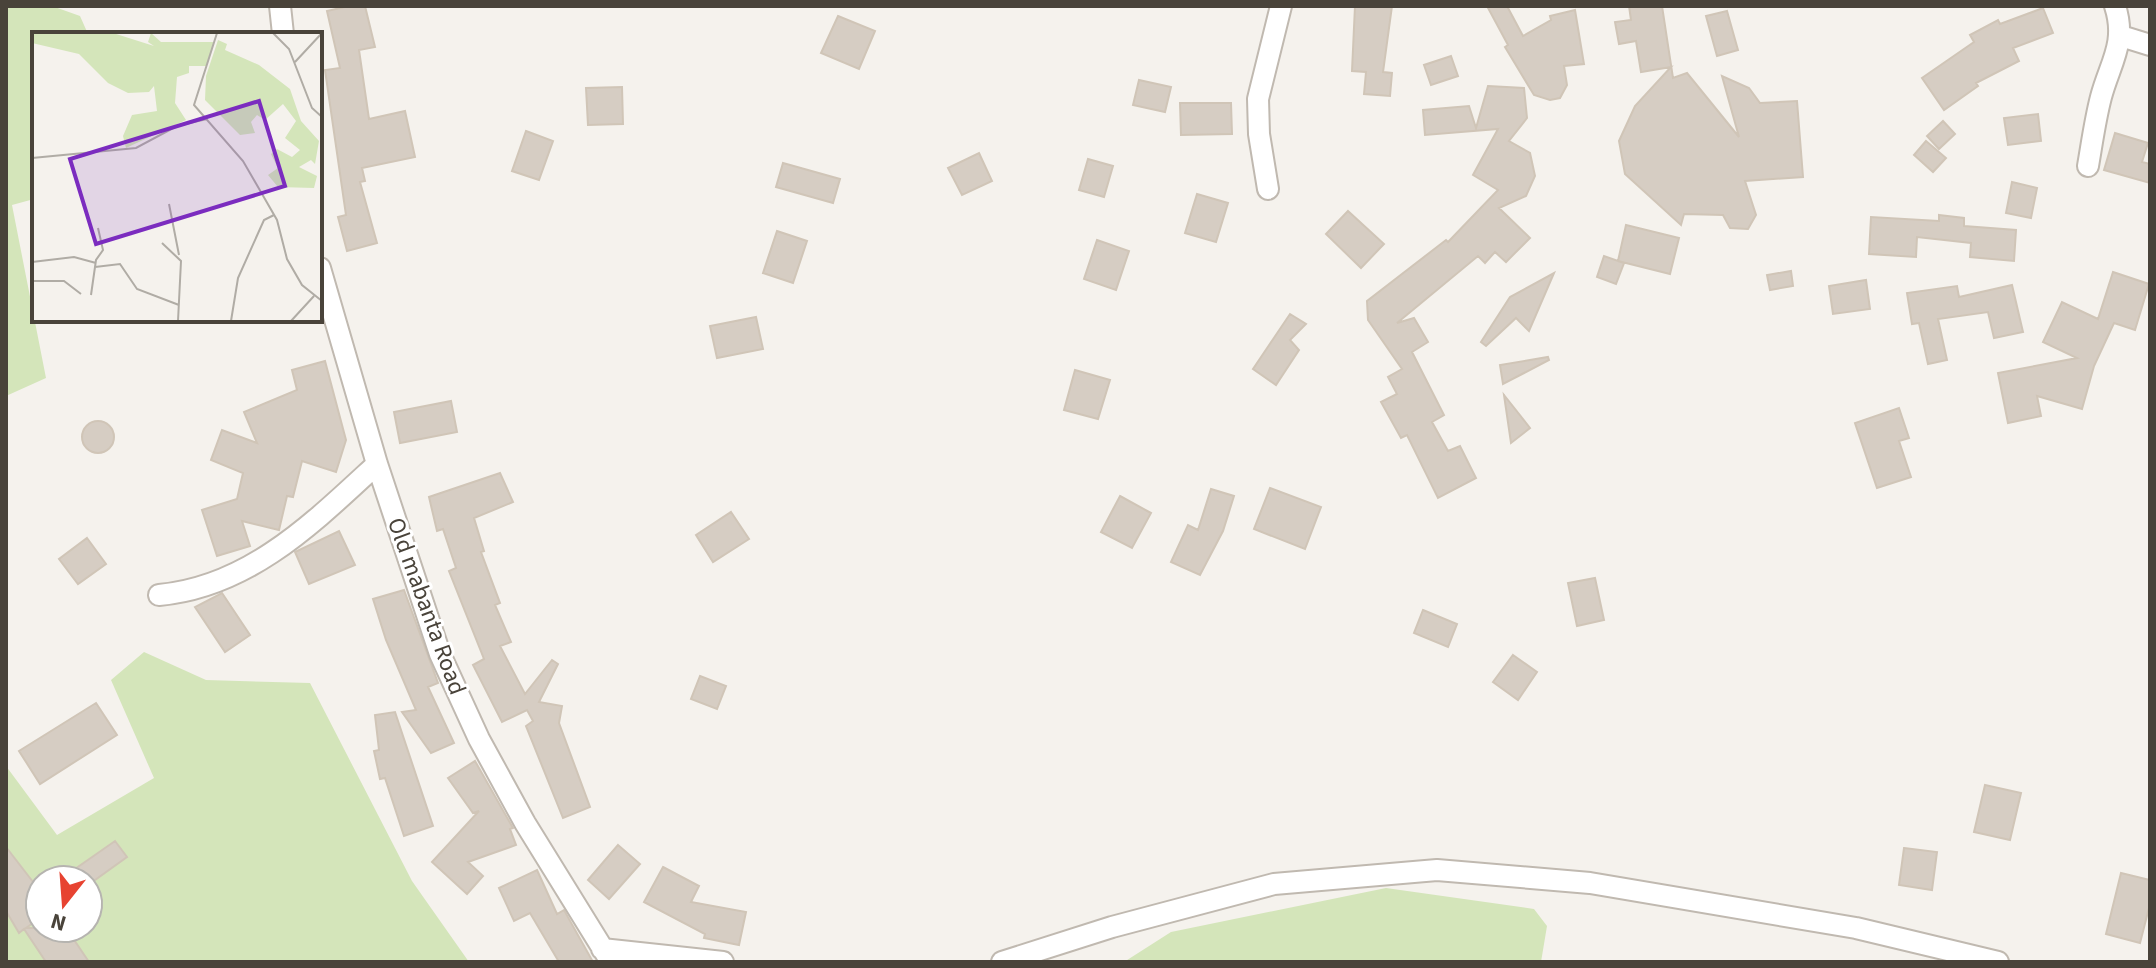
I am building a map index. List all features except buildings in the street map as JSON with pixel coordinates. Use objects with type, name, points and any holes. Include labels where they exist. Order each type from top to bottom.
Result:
[{"type":"street","points":[[280,6],[283,32]]},
{"type":"street","points":[[1268,189],[1259,134],[1258,99],[1281,6]]},
{"type":"street","points":[[2088,166],[2102,93],[2117,59],[2121,36],[2115,6]]},
{"type":"street","points":[[2121,36],[2150,45]]},
{"type":"street","name":"Old mabanta Road","points":[[322,275],[377,464],[440,654],[479,739],[606,955]]},
{"type":"street","points":[[159,595],[238,575],[321,516],[377,464]]},
{"type":"street","points":[[1002,962],[1112,927],[1274,884],[1437,870],[1590,883],[1856,928],[1998,962]]},
{"type":"street","points":[[606,955],[723,962]]},
{"type":"green space","points":[[6,6],[52,6],[80,16],[87,32],[32,32],[32,200],[12,205],[32,307],[32,322],[35,322],[46,378],[6,396]]},
{"type":"green space","points":[[144,652],[206,680],[310,683],[412,881],[469,962],[6,962],[6,766],[57,835],[154,778],[111,680]]},
{"type":"green space","points":[[1386,888],[1534,909],[1547,926],[1541,962],[1124,962],[1171,932]]}]
